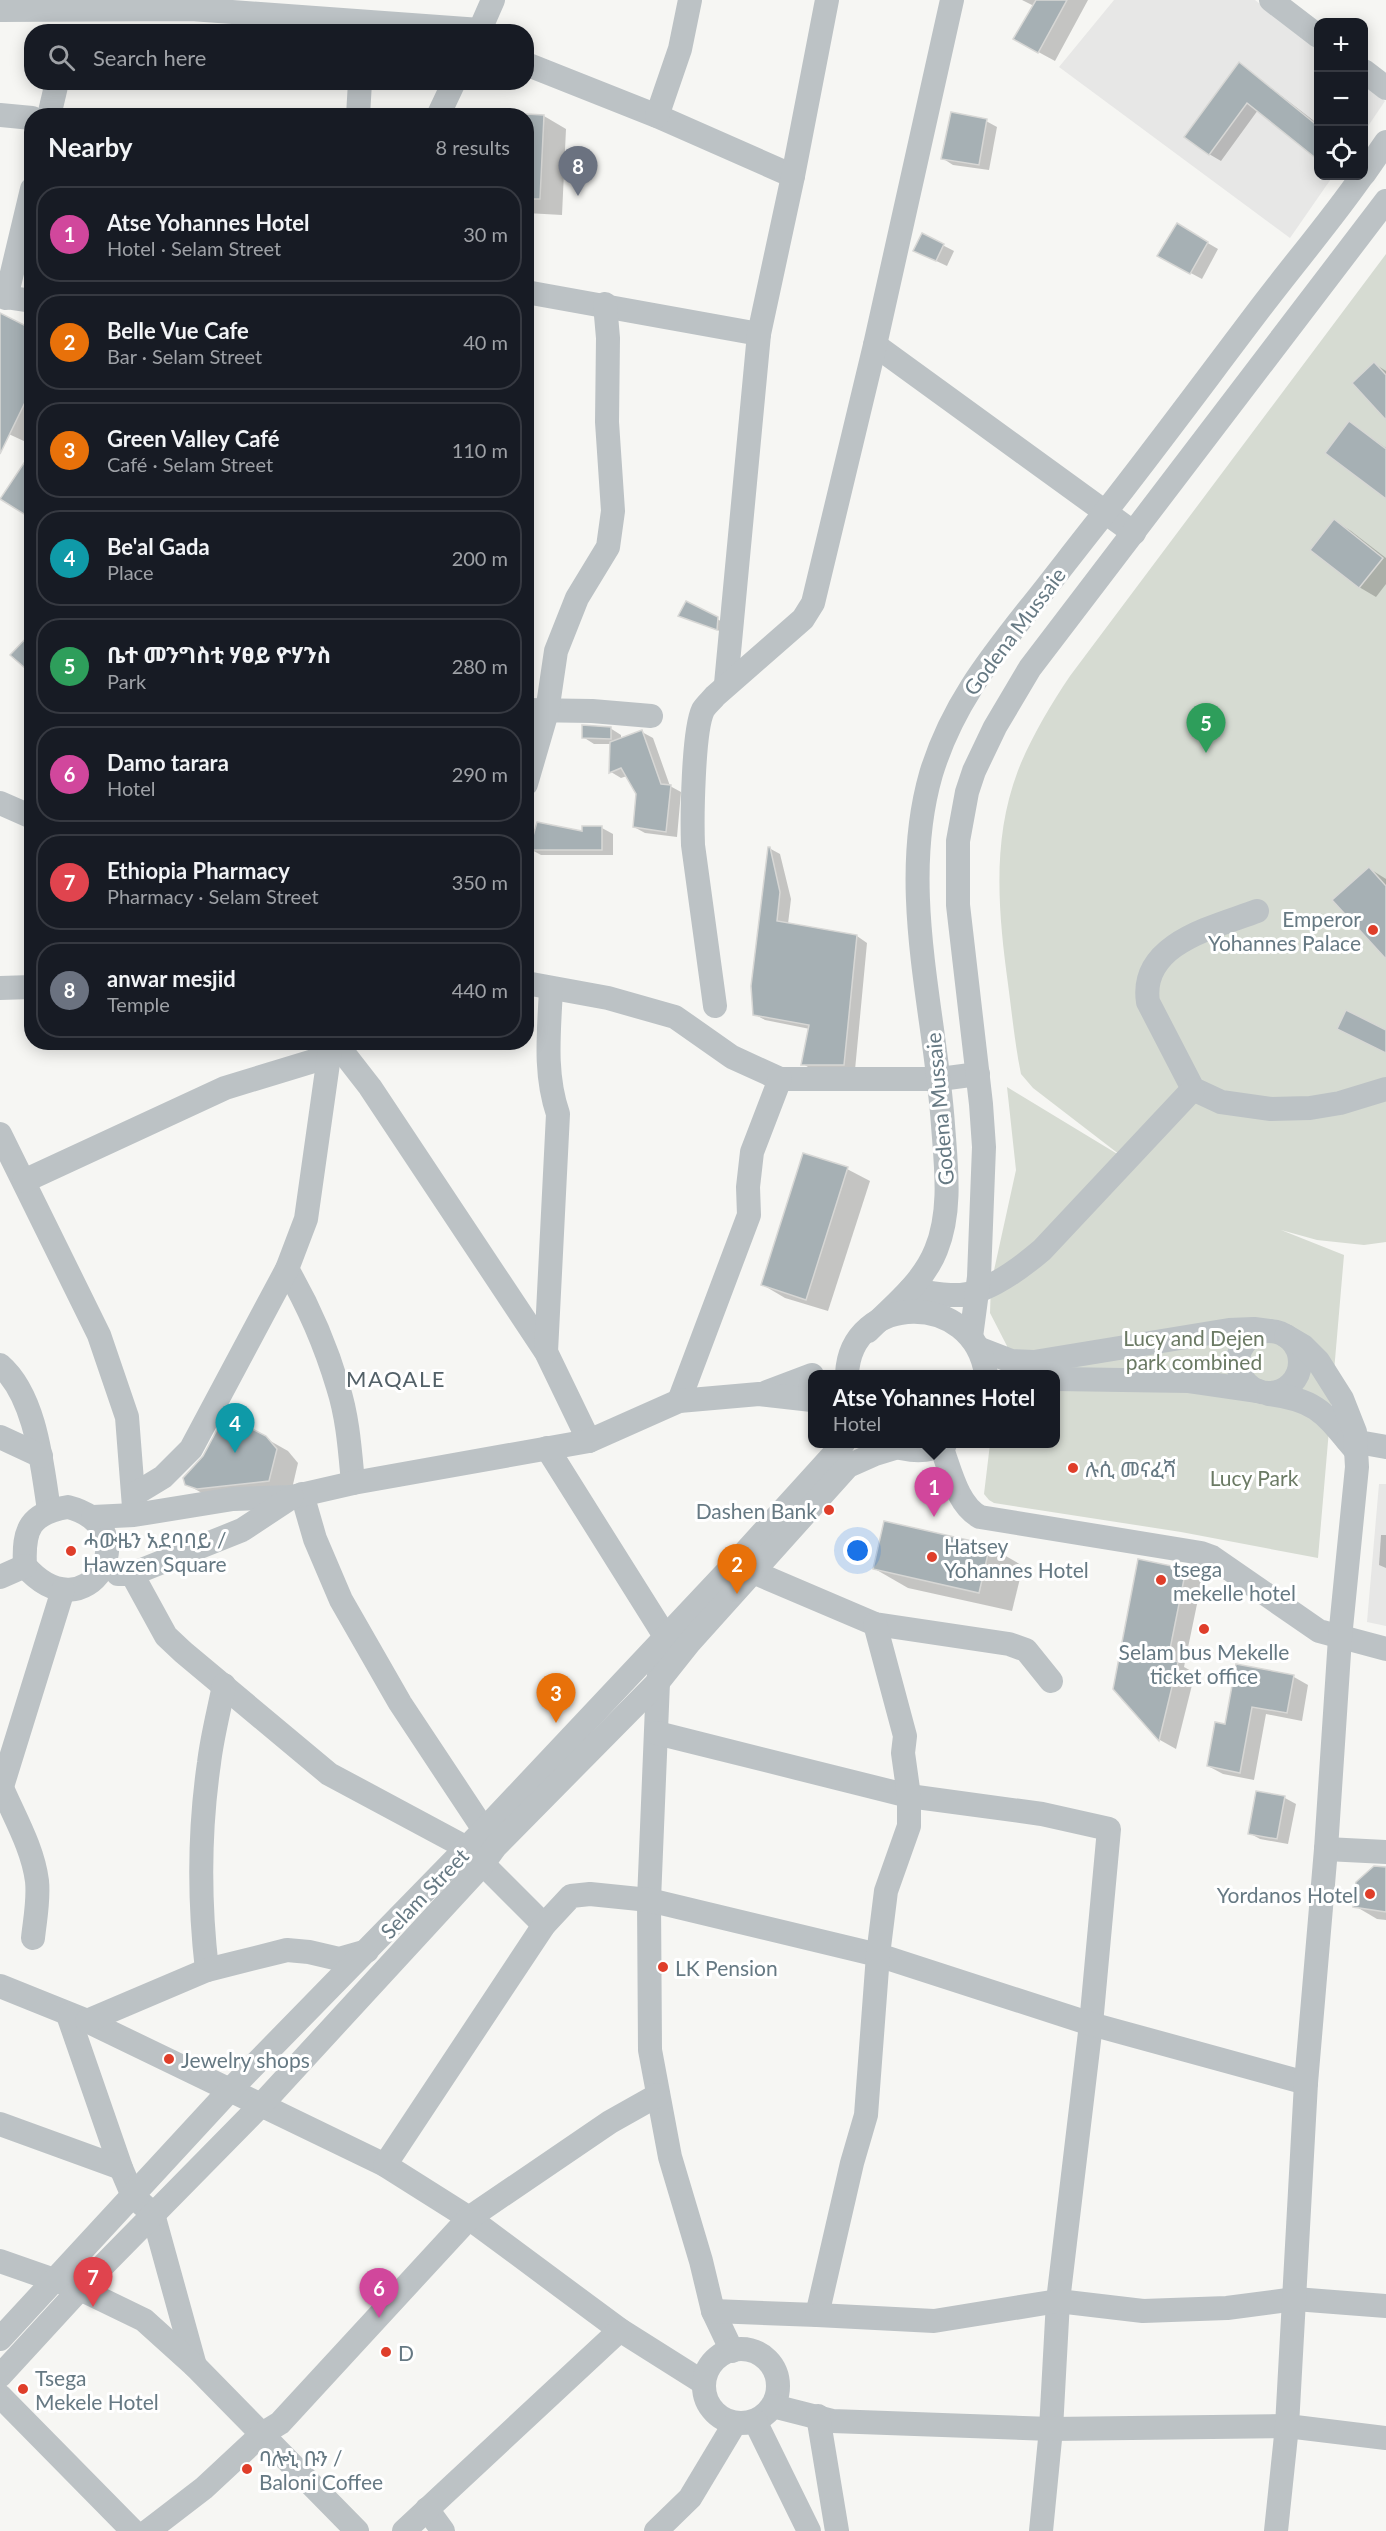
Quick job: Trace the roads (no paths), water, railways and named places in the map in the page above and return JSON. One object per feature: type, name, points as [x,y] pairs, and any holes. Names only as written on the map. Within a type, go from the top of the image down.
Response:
[{"type":"street","points":[[483,24],[494,0]]},
{"type":"street","points":[[657,116],[680,49],[690,0]]},
{"type":"street","points":[[726,684],[759,334],[827,0]]},
{"type":"street","points":[[716,1006],[693,845],[692,820],[697,729],[704,710],[726,684],[803,619],[813,603],[875,345],[952,0]]},
{"type":"street","points":[[1272,0],[1314,33]]},
{"type":"street","points":[[0,10],[75,14],[191,9],[345,24]]},
{"type":"street","points":[[534,67],[657,116],[793,176]]},
{"type":"street","points":[[1365,72],[1386,88]]},
{"type":"street","points":[[51,108],[55,90]]},
{"type":"street","points":[[358,108],[360,90]]},
{"type":"street","points":[[442,108],[450,90]]},
{"type":"street","points":[[0,115],[24,117]]},
{"type":"street","name":"Godena Mussaie","points":[[1368,168],[1386,142]]},
{"type":"street","name":"Godena Mussaie","points":[[863,1336],[910,1290],[926,1270],[935,1253],[947,1211],[940,1079],[919,920],[917,888],[921,829],[932,773],[953,718],[980,672],[1359,180]]},
{"type":"street","points":[[1348,196],[1382,214]]},
{"type":"street","name":"Godena Mussaie","points":[[975,1343],[984,1170],[983,1122],[956,884],[958,840],[967,792],[995,728],[1030,668],[1382,214]]},
{"type":"street","points":[[24,219],[3,297],[24,300]]},
{"type":"street","points":[[534,293],[605,304],[759,334]]},
{"type":"street","points":[[534,731],[537,711],[556,651],[577,598],[608,547],[613,511],[607,422],[608,338],[605,304]]},
{"type":"street","points":[[875,345],[1134,533]]},
{"type":"street","points":[[537,711],[592,711],[651,716]]},
{"type":"street","points":[[0,803],[24,814]]},
{"type":"street","points":[[1257,911],[1184,940],[1165,954],[1150,971],[1146,992],[1148,1002],[1193,1089],[1221,1102],[1271,1109],[1340,1103],[1386,1089]]},
{"type":"street","points":[[534,985],[608,998],[675,1017],[732,1057],[780,1079],[940,1079],[978,1074]]},
{"type":"street","points":[[0,988],[24,987]]},
{"type":"street","points":[[546,1352],[558,1114],[550,1093],[548,1056],[551,989]]},
{"type":"street","points":[[24,1181],[225,1088],[324,1050]]},
{"type":"street","points":[[134,1504],[191,1449],[286,1269],[306,1219],[332,1050]]},
{"type":"street","points":[[335,1050],[370,1087],[546,1352],[589,1441]]},
{"type":"street","points":[[679,1401],[749,1215],[748,1187],[752,1152],[780,1079]]},
{"type":"street","points":[[910,1290],[949,1295],[968,1294],[1017,1271],[1042,1250],[1193,1089]]},
{"type":"street","points":[[0,1134],[99,1335],[127,1417],[134,1504]]},
{"type":"street","points":[[286,1269],[302,1295],[338,1388],[348,1432],[353,1483]]},
{"type":"street","points":[[819,1370],[892,1315],[921,1311],[949,1318],[975,1343],[1011,1360],[1034,1362],[1229,1330],[1254,1329],[1277,1333],[1303,1346],[1328,1375],[1350,1416],[1354,1445],[1326,1849],[1306,2083],[1287,2426],[1269,2528]]},
{"type":"street","points":[[1277,1333],[1294,1344],[1300,1354],[1299,1371],[1290,1385],[1280,1392],[1263,1392],[1248,1385],[1241,1376],[1238,1365],[1239,1354],[1252,1336],[1277,1333]]},
{"type":"street","points":[[848,1370],[851,1355],[863,1336]]},
{"type":"street","points":[[975,1343],[985,1370]]},
{"type":"street","points":[[0,1365],[17,1386],[25,1401],[41,1456],[49,1510]]},
{"type":"street","points":[[759,1394],[808,1377]]},
{"type":"street","points":[[1060,1379],[1189,1380],[1295,1397],[1307,1402],[1329,1418],[1354,1445],[1386,1447]]},
{"type":"street","points":[[93,1517],[134,1504],[297,1496],[353,1483],[589,1441],[679,1401],[759,1394],[808,1399]]},
{"type":"street","points":[[0,1437],[41,1456]]},
{"type":"street","points":[[546,1448],[665,1635],[658,1682],[649,1900],[650,2050],[670,2157],[701,2261],[713,2311],[732,2351]]},
{"type":"street","name":"Selam Street","points":[[0,2339],[230,2090],[368,1951],[658,1682],[745,1566],[839,1448]]},
{"type":"street","points":[[887,1448],[848,1466],[745,1566],[875,1624],[1009,1644],[1026,1650],[1051,1681]]},
{"type":"street","points":[[944,1448],[965,1504],[971,1512],[980,1517],[1201,1553],[1212,1557],[1319,1631],[1386,1648]]},
{"type":"street","points":[[99,1574],[132,1574],[242,1530],[297,1496]]},
{"type":"street","points":[[297,1496],[342,1600],[482,1847],[544,1925]]},
{"type":"street","points":[[68,1507],[82,1510],[93,1517],[102,1528],[108,1548],[99,1574],[88,1584],[77,1589],[63,1590],[48,1587],[25,1566],[24,1543],[28,1529],[37,1518],[49,1510],[68,1507]]},
{"type":"street","points":[[0,1577],[25,1566]]},
{"type":"street","name":"Selam Street","points":[[0,2376],[80,2289],[262,2104],[665,1635],[745,1566]]},
{"type":"street","points":[[132,1574],[166,1635],[329,1774],[482,1847]]},
{"type":"street","points":[[33,1938],[37,1908],[37,1881],[25,1840],[1,1791],[63,1590]]},
{"type":"street","points":[[817,2315],[866,2115],[878,1955],[886,1891],[909,1826],[909,1796],[903,1753],[905,1736],[875,1624]]},
{"type":"street","points":[[207,1971],[200,1899],[202,1835],[209,1763],[224,1685]]},
{"type":"street","points":[[657,1733],[909,1796],[1042,1814],[1109,1829],[1091,2024],[1058,2301],[1051,2429],[1041,2531]]},
{"type":"street","points":[[1326,1849],[1386,1852]]},
{"type":"street","points":[[385,2165],[544,1925],[572,1896],[590,1894],[649,1900],[878,1955],[1091,2024],[1306,2083]]},
{"type":"street","points":[[77,2018],[207,1971],[287,1950],[339,1959],[368,1951]]},
{"type":"street","points":[[0,1986],[77,2018],[262,2104],[385,2165],[469,2218],[620,2330],[704,2383]]},
{"type":"street","points":[[77,2018],[121,2168],[133,2196],[153,2214],[195,2366]]},
{"type":"street","points":[[148,2531],[204,2488],[262,2434],[280,2423],[469,2218],[610,2122],[658,2095]]},
{"type":"street","points":[[0,2124],[121,2168]]},
{"type":"street","points":[[0,2261],[80,2289],[144,2320],[195,2366],[357,2531]]},
{"type":"street","points":[[713,2311],[934,2321],[1058,2301],[1143,2311],[1227,2307],[1295,2299],[1386,2306]]},
{"type":"street","points":[[404,2531],[620,2330]]},
{"type":"street","points":[[656,2531],[690,2498],[754,2416],[778,2387],[774,2368],[760,2355],[751,2351],[732,2351],[722,2355],[713,2363],[704,2383],[706,2396],[712,2409],[722,2418],[754,2416],[818,2416],[832,2421],[1051,2429],[1287,2426],[1386,2438]]},
{"type":"street","points":[[0,2396],[133,2531]]},
{"type":"street","points":[[754,2416],[809,2531]]},
{"type":"street","points":[[818,2416],[837,2531]]},
{"type":"street","points":[[427,2510],[443,2531]]},
{"type":"place","name":"anwar mesjid","points":[[578,196]]},
{"type":"place","name":"ቤተ መንግስቲ ሃፀይ ዮሃንስ","points":[[1206,753]]},
{"type":"place","name":"Emperor Yohannes Palace","points":[[1373,930]]},
{"type":"place","name":"Be'al Gada","points":[[235,1453]]},
{"type":"place","name":"ሉሲ መናፈሻ","points":[[1073,1468]]},
{"type":"place","name":"Dashen Bank","points":[[829,1510]]},
{"type":"place","name":"Atse Yohannes Hotel","points":[[934,1517]]},
{"type":"place","name":"ሓውዜን አደባባይ / Hawzen Square","points":[[71,1551]]},
{"type":"place","name":"Hatsey Yohannes Hotel","points":[[932,1557]]},
{"type":"place","name":"tsega mekelle hotel","points":[[1161,1580]]},
{"type":"place","name":"Belle Vue Cafe","points":[[737,1594]]},
{"type":"place","name":"Selam bus Mekelle ticket office","points":[[1204,1629]]},
{"type":"place","name":"Green Valley Café","points":[[556,1723]]},
{"type":"place","name":"Yordanos Hotel","points":[[1370,1894]]},
{"type":"place","name":"LK Pension","points":[[663,1967]]},
{"type":"place","name":"Jewelry shops","points":[[169,2059]]},
{"type":"place","name":"Ethiopia Pharmacy","points":[[93,2307]]},
{"type":"place","name":"Damo tarara","points":[[379,2318]]},
{"type":"place","name":"D","points":[[386,2352]]},
{"type":"place","name":"Tsega Mekele Hotel","points":[[23,2389]]},
{"type":"place","name":"ባሎኒ ቡን / Baloni Coffee","points":[[247,2469]]},
{"type":"district","name":"MAQALE","points":[[396,1378]]},
{"type":"park label","name":"Lucy and Dejen park combined","points":[[1194,1349]]},
{"type":"park label","name":"Lucy Park","points":[[1254,1477]]}]
